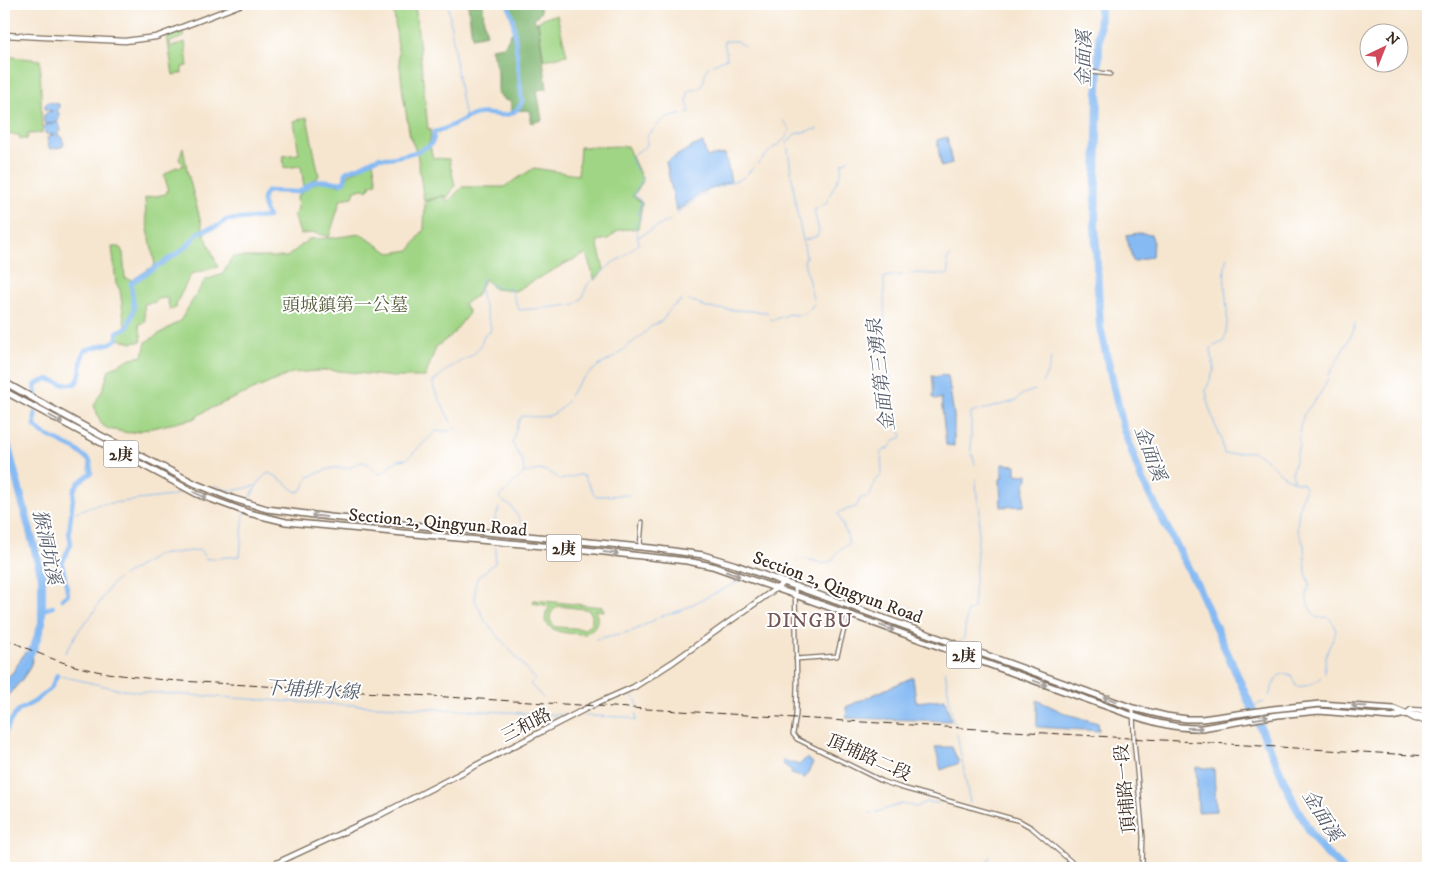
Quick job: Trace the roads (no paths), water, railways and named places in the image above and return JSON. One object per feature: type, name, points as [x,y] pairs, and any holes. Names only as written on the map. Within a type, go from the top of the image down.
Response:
[{"type":"main road","points":[[4,34],[125,41],[144,39],[156,37],[242,4]]},
{"type":"main road","name":"Section 2, Qingyun Road","points":[[6,384],[189,480],[252,505],[284,512],[703,555],[795,585],[1133,708],[1166,716],[1202,720],[1320,704],[1394,709],[1406,714]]},
{"type":"main road","name":"Section 2, Qingyun Road","points":[[4,391],[193,492],[231,508],[286,522],[687,561],[712,566],[1133,716],[1162,724],[1190,729],[1278,715],[1319,711],[1391,717],[1406,714]]},
{"type":"main road","points":[[586,552],[587,542]]},
{"type":"main road","name":"三和路","points":[[266,868],[355,828],[591,706],[634,687],[673,662],[785,582]]},
{"type":"main road","points":[[1406,714],[1411,710],[1428,712]]},
{"type":"main road","name":"2庚","points":[[1406,714],[1428,718]]},
{"type":"street","points":[[1090,72],[1110,74]]},
{"type":"street","points":[[639,547],[642,522]]},
{"type":"street","name":"頂埔路二段","points":[[795,585],[796,715],[793,734],[797,739],[899,788],[1020,821],[1032,828],[1074,864],[1080,867],[1097,868]]},
{"type":"street","points":[[796,659],[837,656],[848,613]]},
{"type":"street","name":"頂埔路一段","points":[[1133,708],[1143,837],[1142,868]]},
{"type":"water","points":[[48,102],[59,104],[57,111],[59,119],[57,122],[61,131],[57,134],[62,138],[64,144],[62,147],[52,149],[49,148],[47,138],[55,134],[48,135],[45,133],[44,127],[56,123],[45,124],[44,122],[44,115],[53,111],[45,109],[45,105]]},
{"type":"water","points":[[947,137],[952,164],[941,167],[937,140]]},
{"type":"water","points":[[703,143],[707,157],[725,154],[731,181],[704,191],[676,210],[666,162],[693,146]]},
{"type":"water","points":[[1151,234],[1153,240],[1152,256],[1133,262],[1126,235]]},
{"type":"water","points":[[940,375],[948,376],[954,415],[954,446],[946,445],[941,398],[936,400],[933,398],[932,376],[938,377]]},
{"type":"water","points":[[1002,464],[1016,465],[1016,474],[1028,474],[1028,479],[1025,483],[1024,506],[1001,507],[1000,479],[1002,478]]},
{"type":"water","points":[[25,652],[33,657],[29,669],[4,700],[4,680],[13,672]]},
{"type":"water","points":[[913,677],[916,702],[945,699],[951,721],[847,718],[846,707]]},
{"type":"water","points":[[1037,700],[1067,714],[1098,723],[1099,731],[1037,727]]},
{"type":"water","points":[[935,747],[952,747],[959,763],[941,770]]},
{"type":"water","points":[[806,758],[813,763],[805,778],[791,774],[792,771],[783,764],[783,760],[799,765]]},
{"type":"water","points":[[1196,767],[1214,769],[1216,811],[1198,812]]},
{"type":"waterway","points":[[448,4],[465,118]]},
{"type":"waterway","points":[[36,396],[36,384],[48,379],[63,384],[75,384],[78,380],[85,350],[111,343],[117,339],[117,332],[128,327],[134,308],[131,283],[178,253],[199,232],[218,226],[226,220],[268,217],[263,200],[268,191],[299,192],[311,183],[319,180],[342,183],[345,180],[346,172],[380,157],[390,158],[421,150],[431,144],[434,132],[471,116],[481,113],[508,115],[515,111],[522,102],[513,19],[508,4]]},
{"type":"waterway","name":"金面溪","points":[[1100,4],[1095,225],[1100,327],[1123,427],[1142,480],[1197,585],[1294,803],[1322,849],[1342,868]]},
{"type":"waterway","points":[[713,64],[727,58],[724,41],[736,41],[744,46]]},
{"type":"waterway","points":[[637,171],[631,160],[632,156],[647,145],[647,136],[664,119],[690,112],[687,102],[688,91],[701,87],[709,66]]},
{"type":"waterway","points":[[676,214],[710,190],[743,178],[772,149],[785,139],[789,128],[783,121]]},
{"type":"waterway","points":[[803,240],[787,143],[795,134],[817,129]]},
{"type":"waterway","points":[[813,299],[804,261],[806,256],[803,241],[817,236],[819,231],[814,210],[827,203],[842,169],[842,163],[849,159]]},
{"type":"waterway","points":[[451,422],[434,389],[433,382],[451,367],[476,352],[484,336],[490,332],[491,327],[481,296],[480,280],[483,278],[495,286],[510,288],[519,310],[575,304],[583,297],[587,285],[639,243],[635,225],[641,218],[638,215],[641,201],[634,195],[638,184],[643,179],[639,174]]},
{"type":"waterway","points":[[638,237],[670,220]]},
{"type":"waterway","name":"金面第三湧泉","points":[[795,562],[805,559],[824,564],[833,560],[839,550],[849,544],[838,514],[841,511],[856,507],[861,498],[870,496],[875,481],[882,475],[881,452],[890,447],[895,440],[902,437],[895,417],[894,394],[887,365],[884,277],[918,273],[947,275],[949,273],[947,261],[950,256]]},
{"type":"waterway","points":[[1227,257],[1225,267],[1226,331],[1223,342],[1211,349],[1214,370],[1206,390],[1208,404],[1221,437],[1224,454],[1242,452],[1258,454],[1293,481]]},
{"type":"waterway","points":[[569,396],[579,382],[653,325],[662,321],[671,308],[682,300]]},
{"type":"waterway","points":[[689,301],[696,302],[706,308],[768,313]]},
{"type":"waterway","points":[[770,319],[773,320],[789,314],[799,315],[807,312],[814,304]]},
{"type":"waterway","points":[[1329,375],[1353,332],[1355,323]]},
{"type":"waterway","points":[[1042,383],[1049,369],[1051,358]]},
{"type":"waterway","points":[[1325,673],[1326,655],[1336,628],[1328,617],[1318,618],[1309,607],[1307,594],[1310,584],[1306,572],[1304,545],[1297,529],[1299,508],[1305,487],[1302,483],[1294,482],[1292,472],[1304,414],[1320,394],[1328,379]]},
{"type":"waterway","points":[[975,464],[971,451],[971,413],[1015,401],[1023,394],[1035,390]]},
{"type":"waterway","points":[[502,501],[499,497],[524,473],[523,462],[512,443],[520,419],[522,416],[542,417],[553,414],[567,401]]},
{"type":"waterway","points":[[35,413],[35,426],[42,433],[75,449],[90,461],[91,473],[79,482],[74,490],[69,532],[71,544],[62,563],[68,594],[62,599]]},
{"type":"waterway","points":[[248,501],[260,480],[268,473],[276,476],[297,492],[302,490],[308,477],[332,468],[349,468],[361,462],[367,463],[380,474],[387,470],[391,464],[407,459],[436,431],[452,431]]},
{"type":"waterway","name":"猴洞坑溪","points":[[4,432],[42,577],[42,623],[34,647],[25,661]]},
{"type":"waterway","points":[[525,473],[544,470],[560,480],[579,475],[584,476],[595,496],[629,495]]},
{"type":"waterway","points":[[961,641],[964,638],[967,611],[973,609],[980,509],[977,498],[976,478]]},
{"type":"waterway","points":[[215,485],[225,490],[237,490],[255,486]]},
{"type":"waterway","points":[[76,512],[95,505],[172,496],[183,491]]},
{"type":"waterway","points":[[502,501],[511,506],[528,532]]},
{"type":"waterway","points":[[495,529],[495,519],[499,508]]},
{"type":"waterway","points":[[123,576],[158,555],[200,550],[206,559],[240,556],[244,512]]},
{"type":"waterway","points":[[496,547],[495,563],[478,577],[475,584],[475,600],[485,621],[535,679],[530,684],[543,698]]},
{"type":"waterway","points":[[65,653],[111,585],[118,579]]},
{"type":"waterway","name":"金面第三湧泉","points":[[659,617],[679,611],[742,580]]},
{"type":"waterway","points":[[43,610],[53,607]]},
{"type":"waterway","name":"金面第三湧泉","points":[[596,639],[633,631],[656,619]]},
{"type":"waterway","points":[[945,670],[952,717],[955,725]]},
{"type":"waterway","points":[[1269,696],[1274,683],[1282,674],[1291,675],[1296,686],[1310,684],[1321,677]]},
{"type":"waterway","name":"下埔排水線","points":[[57,675],[117,689],[140,692],[313,703],[567,715]]},
{"type":"waterway","points":[[4,735],[11,720],[19,710],[34,702],[51,688],[57,675]]},
{"type":"waterway","name":"下埔排水線","points":[[629,693],[637,701],[637,708]]},
{"type":"waterway","points":[[1250,707],[1264,702]]},
{"type":"waterway","name":"下埔排水線","points":[[585,716],[627,717],[636,721],[636,714]]},
{"type":"waterway","name":"下埔排水線","points":[[554,716],[557,720]]},
{"type":"waterway","points":[[957,734],[969,804]]},
{"type":"waterway","points":[[870,813],[902,804],[916,807],[926,802],[939,803]]},
{"type":"waterway","points":[[982,868],[990,857]]},
{"type":"railway","points":[[4,638],[45,656],[76,666],[97,671],[164,680],[1428,756]]},
{"type":"district","name":"DINGBU","points":[[810,620]]},
{"type":"park label","name":"頭城鎮第一公墓","points":[[345,305]]}]
